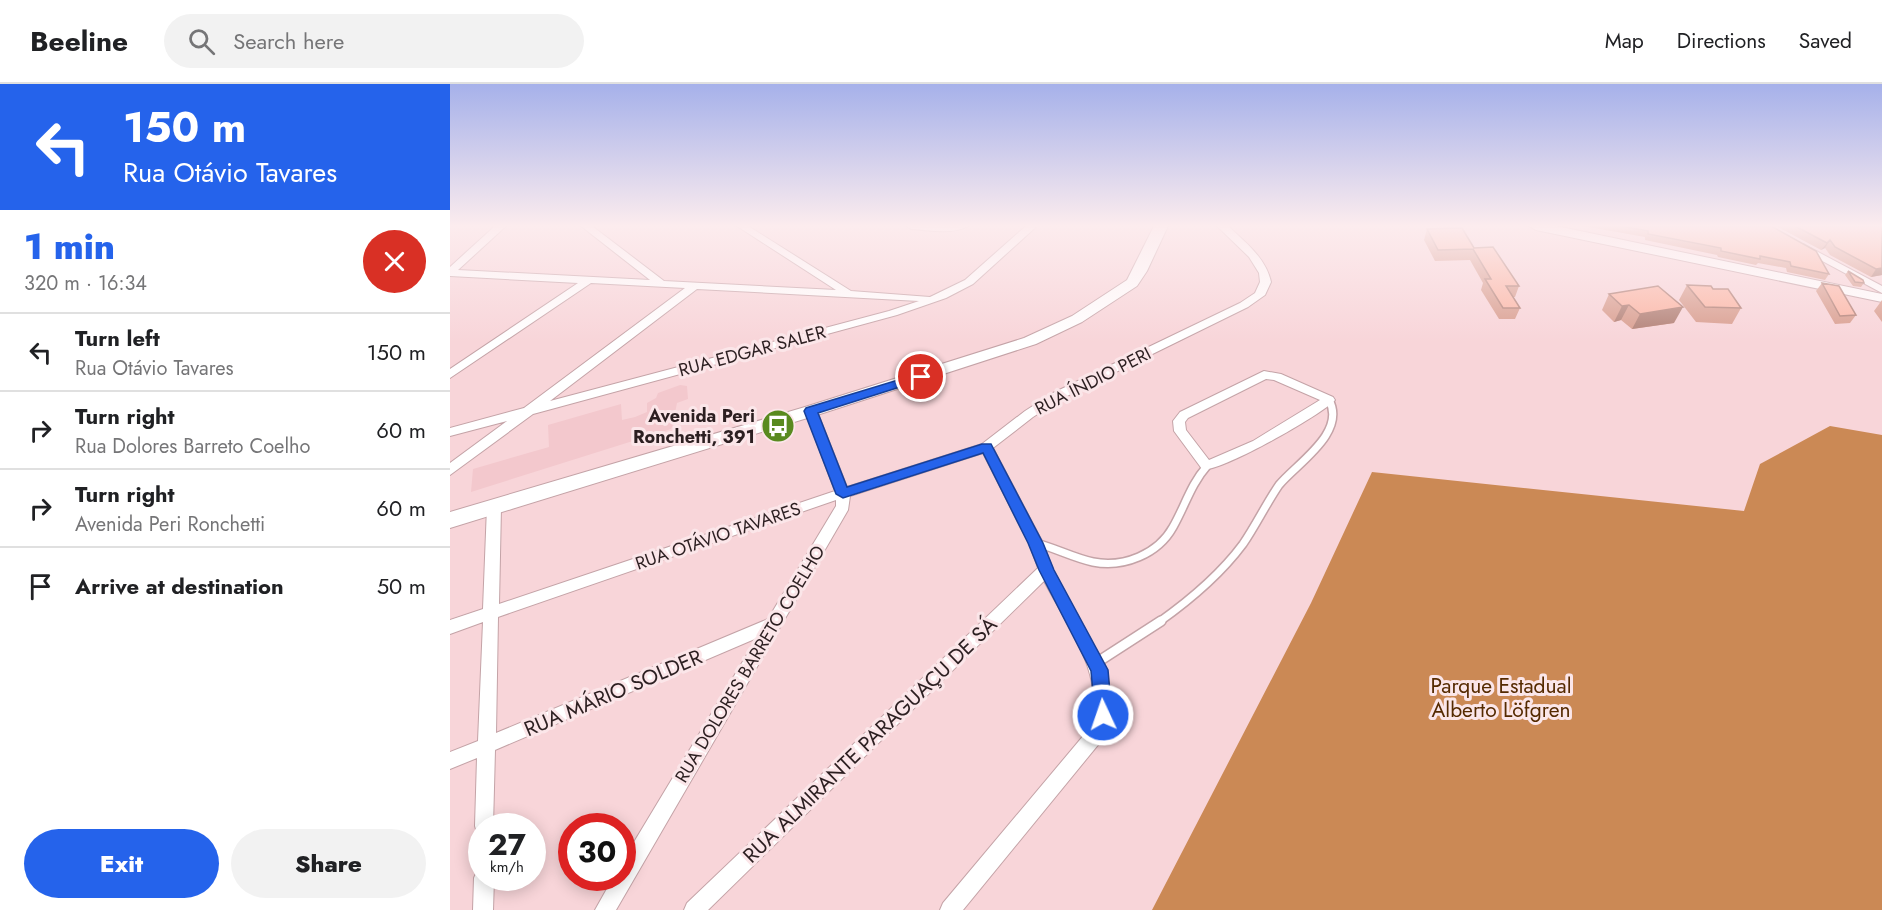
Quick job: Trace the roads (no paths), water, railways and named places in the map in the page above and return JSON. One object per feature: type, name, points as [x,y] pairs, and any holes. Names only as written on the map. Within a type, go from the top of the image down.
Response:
[{"type":"main road","points":[[450,520],[811,411],[1030,341],[1077,319],[1132,283],[1143,265]]},
{"type":"main road","points":[[1731,265],[1882,298]]},
{"type":"street","points":[[635,265],[660,284]]},
{"type":"street","points":[[802,265],[850,295]]},
{"type":"street","name":"RUA EDGAR SALER","points":[[450,432],[893,313],[958,289],[989,265]]},
{"type":"street","name":"RUA ÍNDIO PERI","points":[[987,447],[1029,414],[1058,396],[1257,297],[1265,284],[1260,265]]},
{"type":"street","points":[[1835,265],[1882,290]]},
{"type":"street","points":[[450,272],[934,298]]},
{"type":"street","points":[[450,374],[589,280]]},
{"type":"street","points":[[450,470],[694,286]]},
{"type":"street","points":[[1264,375],[1277,376],[1329,400],[1257,444],[1207,466],[1180,431],[1178,424],[1184,416],[1264,375]]},
{"type":"street","points":[[811,411],[843,494]]},
{"type":"street","points":[[950,910],[1096,734],[1103,715],[1100,670],[1046,570],[1036,543],[987,447]]},
{"type":"street","name":"RUA OTÁVIO TAVARES","points":[[450,627],[987,447]]},
{"type":"street","name":"RUA DOLORES BARRETO COELHO","points":[[604,910],[837,517],[844,500],[843,494]]},
{"type":"street","points":[[484,813],[494,507]]},
{"type":"street","name":"RUA ALMIRANTE PARAGUAÇU DE SÁ","points":[[694,910],[1046,570]]},
{"type":"street","name":"RUA MÁRIO SOLDER","points":[[450,761],[485,748],[775,622]]},
{"type":"street","points":[[483,910],[484,891]]},
{"type":"lane","points":[[1096,663],[1131,642],[1185,602],[1219,572],[1258,522],[1286,477],[1317,450],[1325,439],[1333,410],[1329,400]]},
{"type":"lane","points":[[1036,543],[1098,562],[1118,562],[1146,555],[1169,536],[1195,478],[1207,466]]},
{"type":"place","name":"Avenida Peri Ronchetti, 391","points":[[778,426]]},
{"type":"park label","name":"Parque Estadual Alberto Löfgren","points":[[1501,698]]}]
